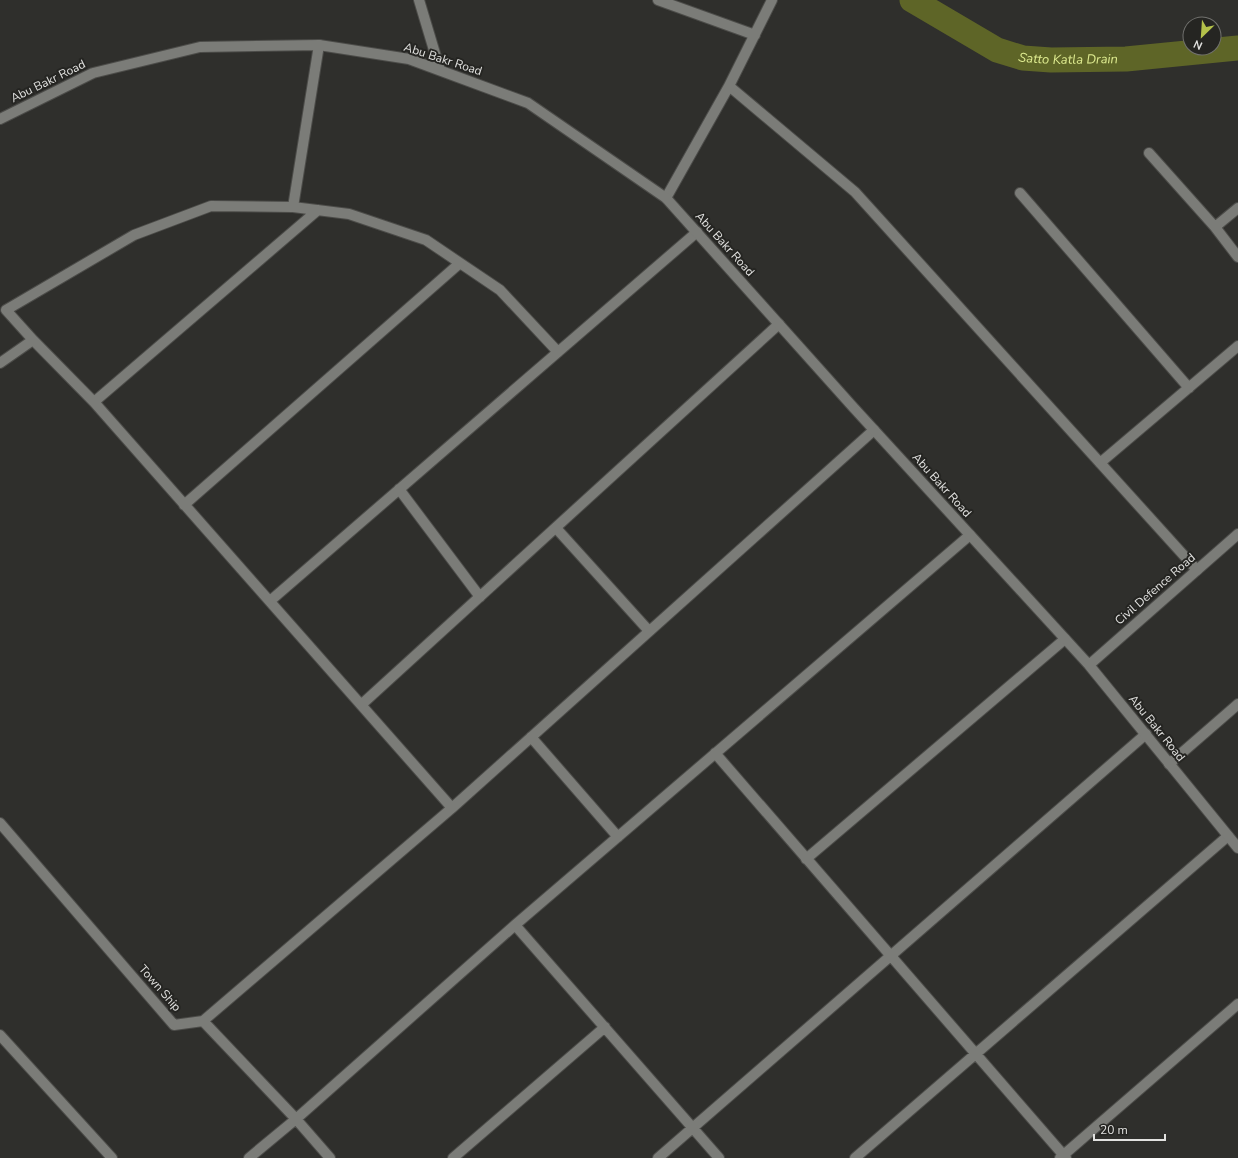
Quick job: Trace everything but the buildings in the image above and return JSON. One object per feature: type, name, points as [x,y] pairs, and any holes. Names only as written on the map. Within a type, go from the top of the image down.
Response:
[{"type":"street","points":[[419,0],[440,70]]},
{"type":"street","points":[[658,0],[755,35]]},
{"type":"street","points":[[666,198],[729,86],[772,0]]},
{"type":"street","points":[[294,207],[318,45]]},
{"type":"street","name":"Abu Bakr Road","points":[[0,119],[93,72],[200,47],[318,45],[409,59],[528,103],[666,198],[874,430],[1089,665],[1238,848]]},
{"type":"street","points":[[729,86],[855,192],[1197,570]]},
{"type":"street","points":[[1149,153],[1215,227],[1238,257]]},
{"type":"street","points":[[1020,192],[1189,388]]},
{"type":"street","points":[[452,808],[94,402],[33,340],[6,310],[134,235],[211,206],[294,207],[349,214],[426,240],[500,290],[558,352]]},
{"type":"street","points":[[1215,227],[1238,208]]},
{"type":"street","points":[[94,402],[318,210]]},
{"type":"street","points":[[270,602],[697,232]]},
{"type":"street","points":[[184,505],[460,263]]},
{"type":"street","points":[[361,705],[779,324]]},
{"type":"street","points":[[0,363],[33,340]]},
{"type":"street","points":[[1100,463],[1238,346]]},
{"type":"street","points":[[330,1158],[296,1119],[203,1021],[452,808],[874,430]]},
{"type":"street","points":[[399,489],[480,597]]},
{"type":"street","points":[[556,528],[649,631]]},
{"type":"street","points":[[249,1158],[296,1119],[515,925],[970,534]]},
{"type":"street","name":"Civil Defence Road","points":[[1089,665],[1238,534]]},
{"type":"street","points":[[806,859],[1065,639]]},
{"type":"street","points":[[1169,764],[1238,704]]},
{"type":"street","points":[[658,1158],[1146,734]]},
{"type":"street","points":[[531,737],[618,837]]},
{"type":"street","points":[[715,754],[976,1054],[1063,1157],[1238,1004]]},
{"type":"street","name":"Town Ship","points":[[0,823],[4,836],[174,1025],[203,1021]]},
{"type":"street","points":[[855,1158],[1228,836]]},
{"type":"street","points":[[515,925],[719,1158]]},
{"type":"street","points":[[453,1158],[605,1027]]},
{"type":"street","points":[[0,1034],[112,1158]]},
{"type":"waterway","name":"Satto Katla Drain","points":[[912,0],[997,50],[1023,58],[1051,60],[1126,59],[1238,48]]}]
